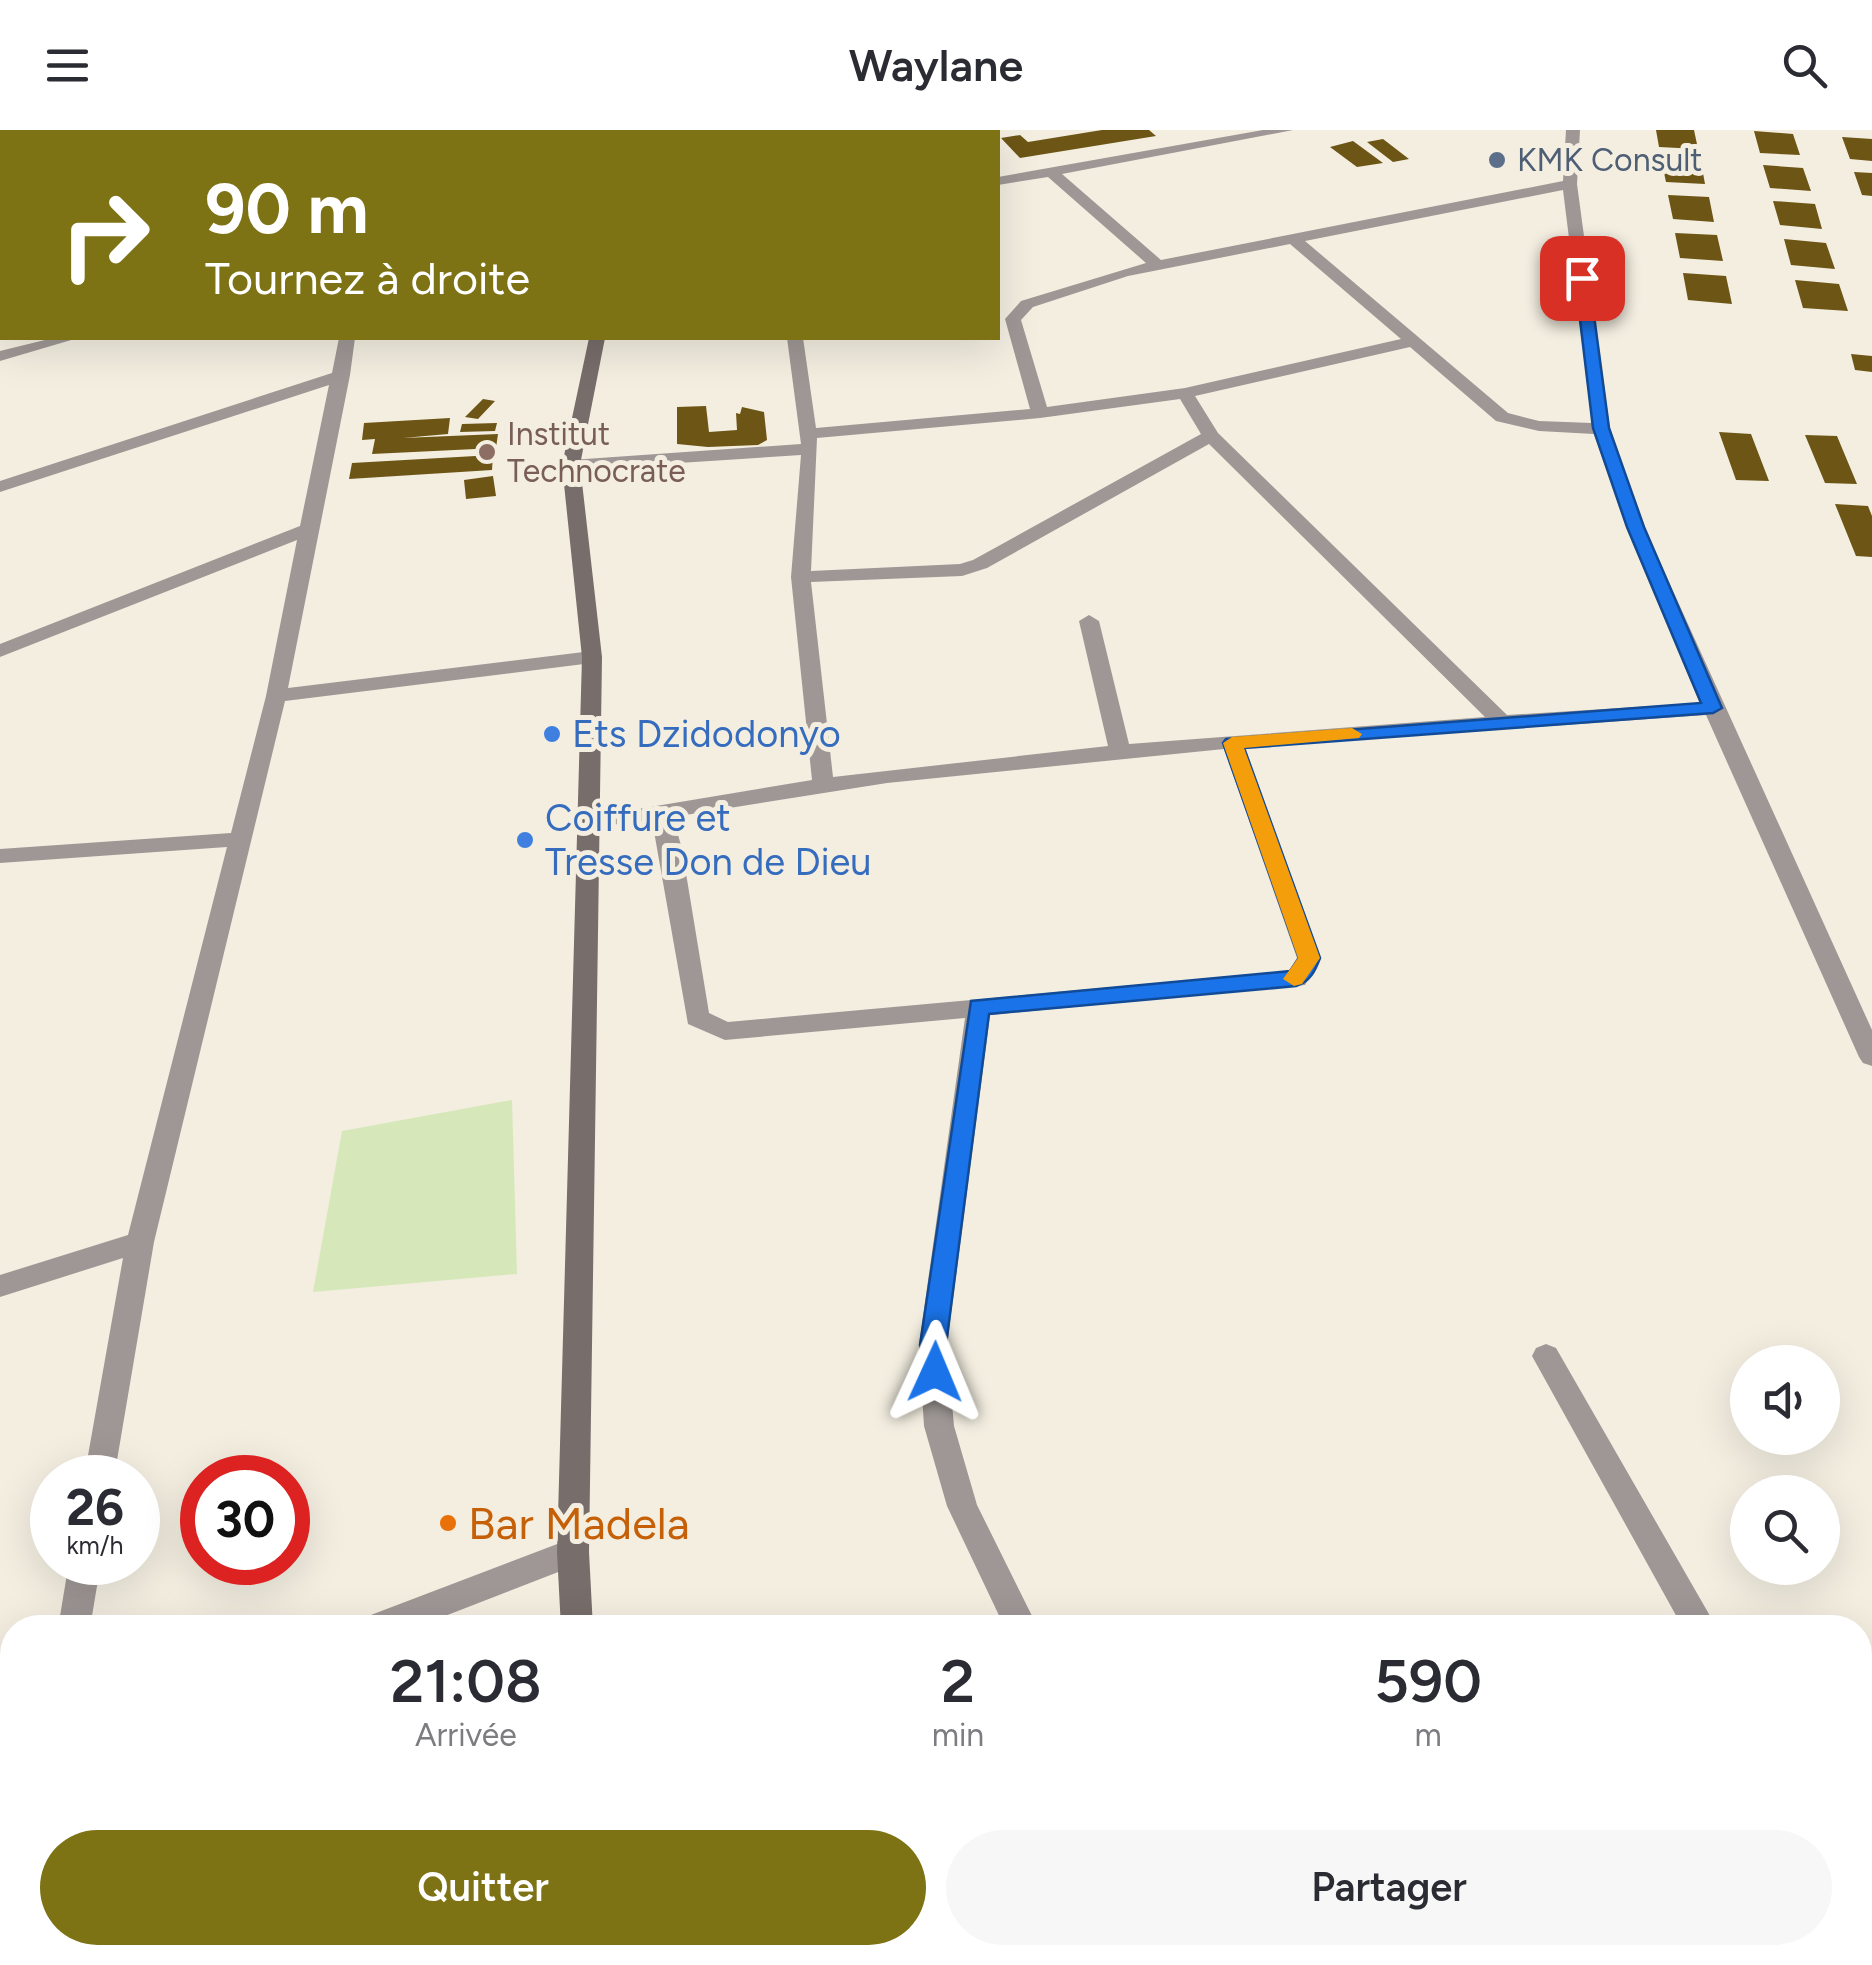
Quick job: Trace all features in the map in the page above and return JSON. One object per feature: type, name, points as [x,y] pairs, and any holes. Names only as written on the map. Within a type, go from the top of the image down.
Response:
[{"type":"street","points":[[1000,181],[1286,130]]},
{"type":"street","points":[[1573,130],[1570,184],[1601,428],[1635,527],[1872,1057]]},
{"type":"street","points":[[1051,172],[1158,265]]},
{"type":"street","points":[[1040,412],[1016,340],[1016,311],[1082,284],[1158,265],[1570,184]]},
{"type":"street","points":[[1295,240],[1502,417],[1538,426],[1601,428]]},
{"type":"street","points":[[0,356],[62,340]]},
{"type":"street","points":[[104,1455],[140,1242],[276,696],[348,340]]},
{"type":"street","points":[[575,1615],[573,1552],[592,657],[571,465],[597,340]]},
{"type":"street","points":[[795,340],[809,442],[801,577],[823,782]]},
{"type":"street","points":[[571,465],[809,442],[1186,393],[1410,342]]},
{"type":"street","points":[[0,487],[342,374]]},
{"type":"street","points":[[1186,393],[1212,436],[1502,722]]},
{"type":"street","points":[[801,577],[971,568],[1212,436]]},
{"type":"street","points":[[0,651],[312,528]]},
{"type":"street","points":[[1090,622],[1120,752]]},
{"type":"street","points":[[276,696],[592,657]]},
{"type":"street","points":[[586,821],[823,782],[1120,752],[1713,708]]},
{"type":"street","points":[[660,811],[670,849],[697,1018],[726,1031],[1296,978],[1310,958],[1232,743]]},
{"type":"street","points":[[0,856],[242,839]]},
{"type":"street","points":[[979,1007],[933,1345],[939,1426],[962,1506],[1016,1615]]},
{"type":"street","points":[[0,1286],[140,1242]]},
{"type":"street","points":[[1546,1356],[1694,1615]]},
{"type":"street","points":[[408,1615],[573,1552]]},
{"type":"street","points":[[76,1615],[81,1585]]},
{"type":"green space","points":[[512,1100],[517,1274],[313,1292],[342,1131]]},
{"type":"building","points":[[1102,130],[1149,130],[1156,136],[1020,158],[1001,138],[1020,135],[1028,142]]},
{"type":"building","points":[[1656,130],[1694,130],[1698,149],[1659,147]]},
{"type":"building","points":[[1754,131],[1793,134],[1800,155],[1760,153]]},
{"type":"building","points":[[1842,137],[1872,139],[1872,161],[1850,159]]},
{"type":"building","points":[[1383,139],[1409,159],[1393,162],[1367,142]]},
{"type":"building","points":[[1353,141],[1383,163],[1357,167],[1330,147]]},
{"type":"building","points":[[1661,159],[1701,162],[1705,184],[1666,182]]},
{"type":"building","points":[[1763,165],[1803,168],[1811,191],[1770,188]]},
{"type":"building","points":[[1854,172],[1872,173],[1872,196],[1862,195]]},
{"type":"building","points":[[1668,195],[1709,197],[1714,222],[1673,219]]},
{"type":"building","points":[[1773,201],[1815,204],[1822,229],[1780,225]]},
{"type":"building","points":[[1675,233],[1717,235],[1723,261],[1680,258]]},
{"type":"building","points":[[1784,239],[1826,243],[1835,269],[1791,265]]},
{"type":"building","points":[[1683,273],[1726,276],[1732,304],[1688,300]]},
{"type":"building","points":[[1795,280],[1839,284],[1848,311],[1803,308]]},
{"type":"building","points":[[1851,354],[1872,356],[1872,372],[1855,370]]},
{"type":"building","points":[[483,399],[495,401],[478,419],[465,417]]},
{"type":"building","points":[[706,406],[709,432],[737,430],[736,413],[740,414],[742,407],[764,412],[767,440],[758,445],[677,444],[677,407]]},
{"type":"building","points":[[450,418],[448,434],[403,438],[498,434],[496,448],[372,454],[375,439],[362,440],[364,423]]},
{"type":"building","points":[[497,423],[495,431],[460,432],[462,424]]},
{"type":"building","points":[[1719,432],[1751,434],[1769,481],[1736,480]]},
{"type":"building","points":[[1805,435],[1837,436],[1857,484],[1825,483]]},
{"type":"building","points":[[493,455],[492,470],[349,479],[352,463]]},
{"type":"building","points":[[493,476],[496,496],[466,499],[464,480]]},
{"type":"building","points":[[1835,504],[1868,506],[1872,516],[1872,557],[1856,556]]},
{"type":"slow traffic","points":[[1294,979],[1310,958],[1232,743],[1352,734]]},
{"type":"place","name":"KMK Consult","points":[[1497,160]]},
{"type":"place","name":"Institut Technocrate","points":[[487,452]]},
{"type":"place","name":"Ets Dzidodonyo","points":[[552,734]]},
{"type":"place","name":"Coiffure et Tresse Don de Dieu","points":[[525,840]]},
{"type":"place","name":"Bar Madela","points":[[448,1523]]},
{"type":"route","points":[[935,1372],[933,1345],[979,1007],[1296,978],[1305,969],[1310,958],[1232,743],[1713,708],[1635,527],[1601,428],[1582,278]]}]
